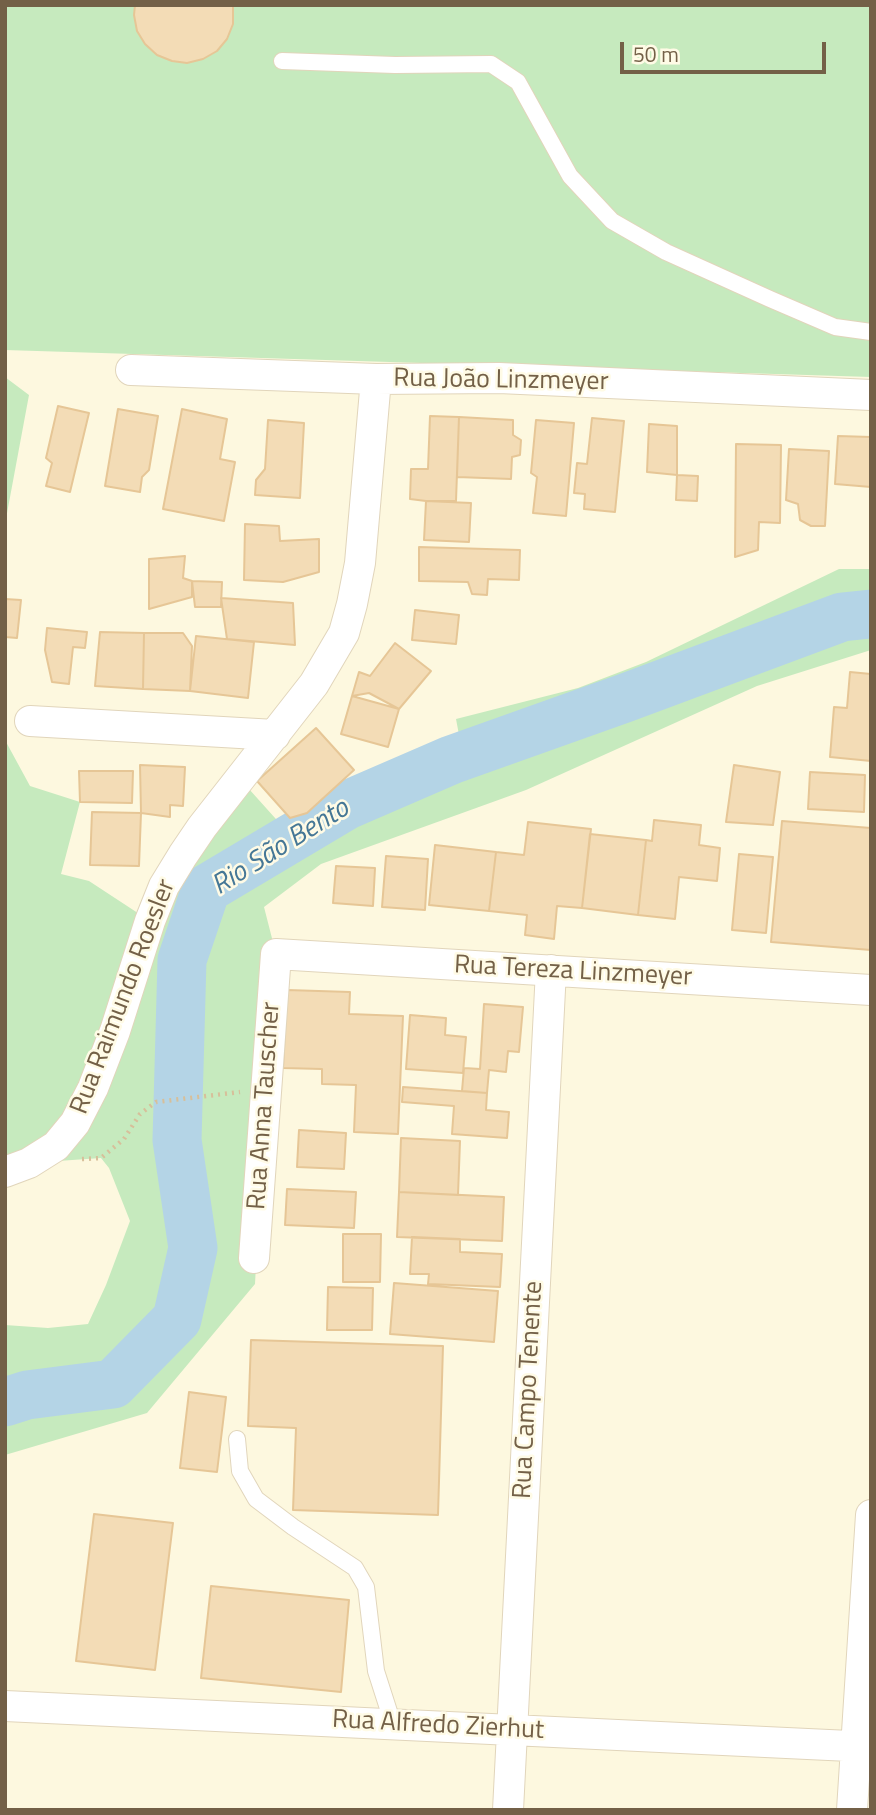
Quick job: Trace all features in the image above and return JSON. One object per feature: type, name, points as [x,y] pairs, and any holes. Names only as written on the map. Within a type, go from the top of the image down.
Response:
[{"type":"street","name":"Rua João Linzmeyer","points":[[131,370],[376,379],[499,379],[871,395]]},
{"type":"street","name":"Rua Raimundo Roesler","points":[[5,1172],[29,1163],[56,1146],[75,1123],[93,1088],[115,1031],[164,886],[202,827],[314,684],[344,632],[360,563],[376,379]]},
{"type":"street","points":[[30,721],[275,735]]},
{"type":"street","name":"Rua Tereza Linzmeyer","points":[[276,954],[871,990]]},
{"type":"street","name":"Rua Anna Tauscher","points":[[254,1258],[276,954]]},
{"type":"street","name":"Rua Campo Tenente","points":[[508,1810],[551,971]]},
{"type":"street","points":[[852,1810],[863,1747],[871,1515]]},
{"type":"street","name":"Rua Alfredo Zierhut","points":[[5,1706],[863,1747]]},
{"type":"lane","points":[[282,61],[395,65],[491,64],[518,82],[570,176],[612,221],[666,252],[835,327],[871,332]]},
{"type":"lane","points":[[237,1439],[240,1471],[256,1499],[355,1568],[366,1587],[376,1671],[393,1724]]},
{"type":"path","points":[[77,1160],[101,1158],[124,1139],[139,1114],[156,1102],[214,1095]]},
{"type":"green space","points":[[5,5],[871,5],[871,377],[5,350]]},
{"type":"green space","points":[[5,377],[29,395],[5,524]]},
{"type":"green space","points":[[839,569],[871,569],[871,650],[757,686],[526,790],[321,864],[264,907],[276,954],[265,1090],[255,1284],[147,1413],[5,1455],[5,1325],[48,1328],[88,1324],[130,1221],[109,1168],[101,1158],[29,1163],[5,1172],[5,740],[30,786],[80,802],[61,874],[89,881],[150,921],[240,779],[293,838],[347,805],[463,756],[456,719],[578,688],[646,662]]},
{"type":"building","points":[[135,5],[233,5],[233,24],[227,39],[217,51],[203,59],[187,63],[172,61],[157,55],[145,44],[137,31]]},
{"type":"building","points":[[58,406],[89,413],[70,492],[46,486],[52,463],[46,458]]},
{"type":"building","points":[[118,409],[158,416],[149,470],[142,477],[140,492],[105,486]]},
{"type":"building","points":[[182,409],[227,419],[220,459],[235,462],[224,521],[163,509]]},
{"type":"building","points":[[430,416],[459,417],[456,501],[410,499],[411,469],[428,469]]},
{"type":"building","points":[[459,417],[513,420],[513,435],[521,440],[520,455],[512,457],[511,479],[457,477]]},
{"type":"building","points":[[592,418],[624,421],[615,512],[584,509],[585,494],[574,493],[577,463],[587,464]]},
{"type":"building","points":[[268,420],[304,423],[300,498],[255,495],[256,480],[265,469]]},
{"type":"building","points":[[536,420],[574,423],[566,516],[533,513],[537,477],[531,473]]},
{"type":"building","points":[[649,424],[677,426],[677,475],[647,472]]},
{"type":"building","points":[[838,436],[871,437],[871,487],[835,484]]},
{"type":"building","points":[[736,444],[781,445],[780,523],[759,522],[758,550],[735,557]]},
{"type":"building","points":[[789,449],[829,451],[825,526],[811,526],[800,520],[798,504],[786,500]]},
{"type":"building","points":[[677,475],[698,476],[697,501],[676,500]]},
{"type":"building","points":[[426,501],[471,503],[469,542],[424,540]]},
{"type":"building","points":[[245,524],[279,526],[280,541],[319,539],[319,572],[283,582],[244,580]]},
{"type":"building","points":[[419,547],[520,550],[519,580],[488,579],[487,595],[472,594],[468,582],[419,581]]},
{"type":"building","points":[[185,556],[183,578],[192,581],[192,597],[149,609],[149,559]]},
{"type":"building","points":[[192,581],[222,582],[221,607],[195,607]]},
{"type":"building","points":[[221,598],[293,603],[295,645],[227,639]]},
{"type":"building","points":[[5,599],[21,600],[17,638],[5,637]]},
{"type":"building","points":[[415,610],[459,615],[456,644],[412,640]]},
{"type":"building","points":[[47,628],[87,632],[85,648],[73,647],[69,684],[52,682],[45,650]]},
{"type":"building","points":[[100,632],[144,633],[143,689],[95,686]]},
{"type":"building","points":[[144,633],[183,633],[192,646],[190,691],[143,689]]},
{"type":"building","points":[[196,636],[254,642],[248,698],[190,691]]},
{"type":"building","points":[[395,643],[431,671],[399,709],[369,693],[352,696],[359,672],[370,676]]},
{"type":"building","points":[[850,672],[871,674],[871,761],[830,757],[834,707],[847,708]]},
{"type":"building","points":[[352,696],[399,709],[388,747],[341,734]]},
{"type":"building","points":[[316,728],[354,770],[307,813],[290,818],[257,781]]},
{"type":"building","points":[[140,765],[185,767],[183,806],[170,805],[170,817],[141,813]]},
{"type":"building","points":[[734,765],[780,772],[773,825],[726,822]]},
{"type":"building","points":[[79,771],[133,771],[132,803],[80,802]]},
{"type":"building","points":[[810,772],[865,775],[864,812],[808,809]]},
{"type":"building","points":[[92,812],[141,813],[139,866],[90,865]]},
{"type":"building","points":[[654,820],[701,825],[699,845],[720,848],[717,881],[679,877],[675,919],[638,915],[646,840],[652,841]]},
{"type":"building","points":[[782,821],[871,828],[871,950],[771,942]]},
{"type":"building","points":[[528,822],[591,829],[582,908],[557,906],[554,939],[525,935],[527,915],[489,911],[496,852],[524,855]]},
{"type":"building","points":[[590,834],[646,840],[638,915],[582,908]]},
{"type":"building","points":[[435,845],[496,852],[489,911],[429,905]]},
{"type":"building","points":[[739,854],[773,857],[766,933],[732,930]]},
{"type":"building","points":[[386,856],[428,859],[425,910],[382,907]]},
{"type":"building","points":[[336,866],[375,868],[373,906],[333,903]]},
{"type":"building","points":[[287,990],[350,992],[349,1014],[403,1016],[398,1134],[354,1132],[356,1085],[322,1084],[322,1069],[283,1068]]},
{"type":"building","points":[[484,1004],[523,1007],[519,1052],[508,1051],[506,1072],[489,1070],[487,1093],[462,1091],[464,1068],[480,1069]]},
{"type":"building","points":[[410,1015],[446,1018],[445,1035],[466,1037],[463,1073],[406,1069]]},
{"type":"building","points":[[403,1087],[487,1093],[486,1110],[509,1112],[507,1138],[452,1134],[454,1106],[402,1102]]},
{"type":"building","points":[[299,1130],[346,1133],[344,1169],[297,1167]]},
{"type":"building","points":[[401,1138],[460,1141],[458,1195],[399,1192]]},
{"type":"building","points":[[287,1189],[356,1192],[354,1228],[285,1225]]},
{"type":"building","points":[[399,1192],[504,1197],[502,1241],[397,1237]]},
{"type":"building","points":[[343,1234],[381,1234],[380,1282],[343,1282]]},
{"type":"building","points":[[412,1237],[460,1239],[460,1252],[502,1254],[500,1287],[428,1284],[429,1274],[410,1274]]},
{"type":"building","points":[[394,1283],[498,1291],[494,1342],[390,1334]]},
{"type":"building","points":[[328,1287],[373,1288],[372,1330],[327,1330]]},
{"type":"building","points":[[251,1340],[443,1346],[438,1515],[293,1510],[296,1428],[248,1426]]},
{"type":"building","points":[[189,1392],[226,1397],[217,1472],[180,1468]]},
{"type":"building","points":[[94,1514],[173,1523],[155,1670],[76,1661]]},
{"type":"building","points":[[211,1586],[349,1600],[341,1692],[201,1678]]},
{"type":"waterway","name":"Rio São Bento","points":[[5,1402],[27,1395],[113,1384],[177,1319],[193,1248],[177,1140],[182,960],[206,889],[347,805],[451,760],[842,617],[871,614]]}]
